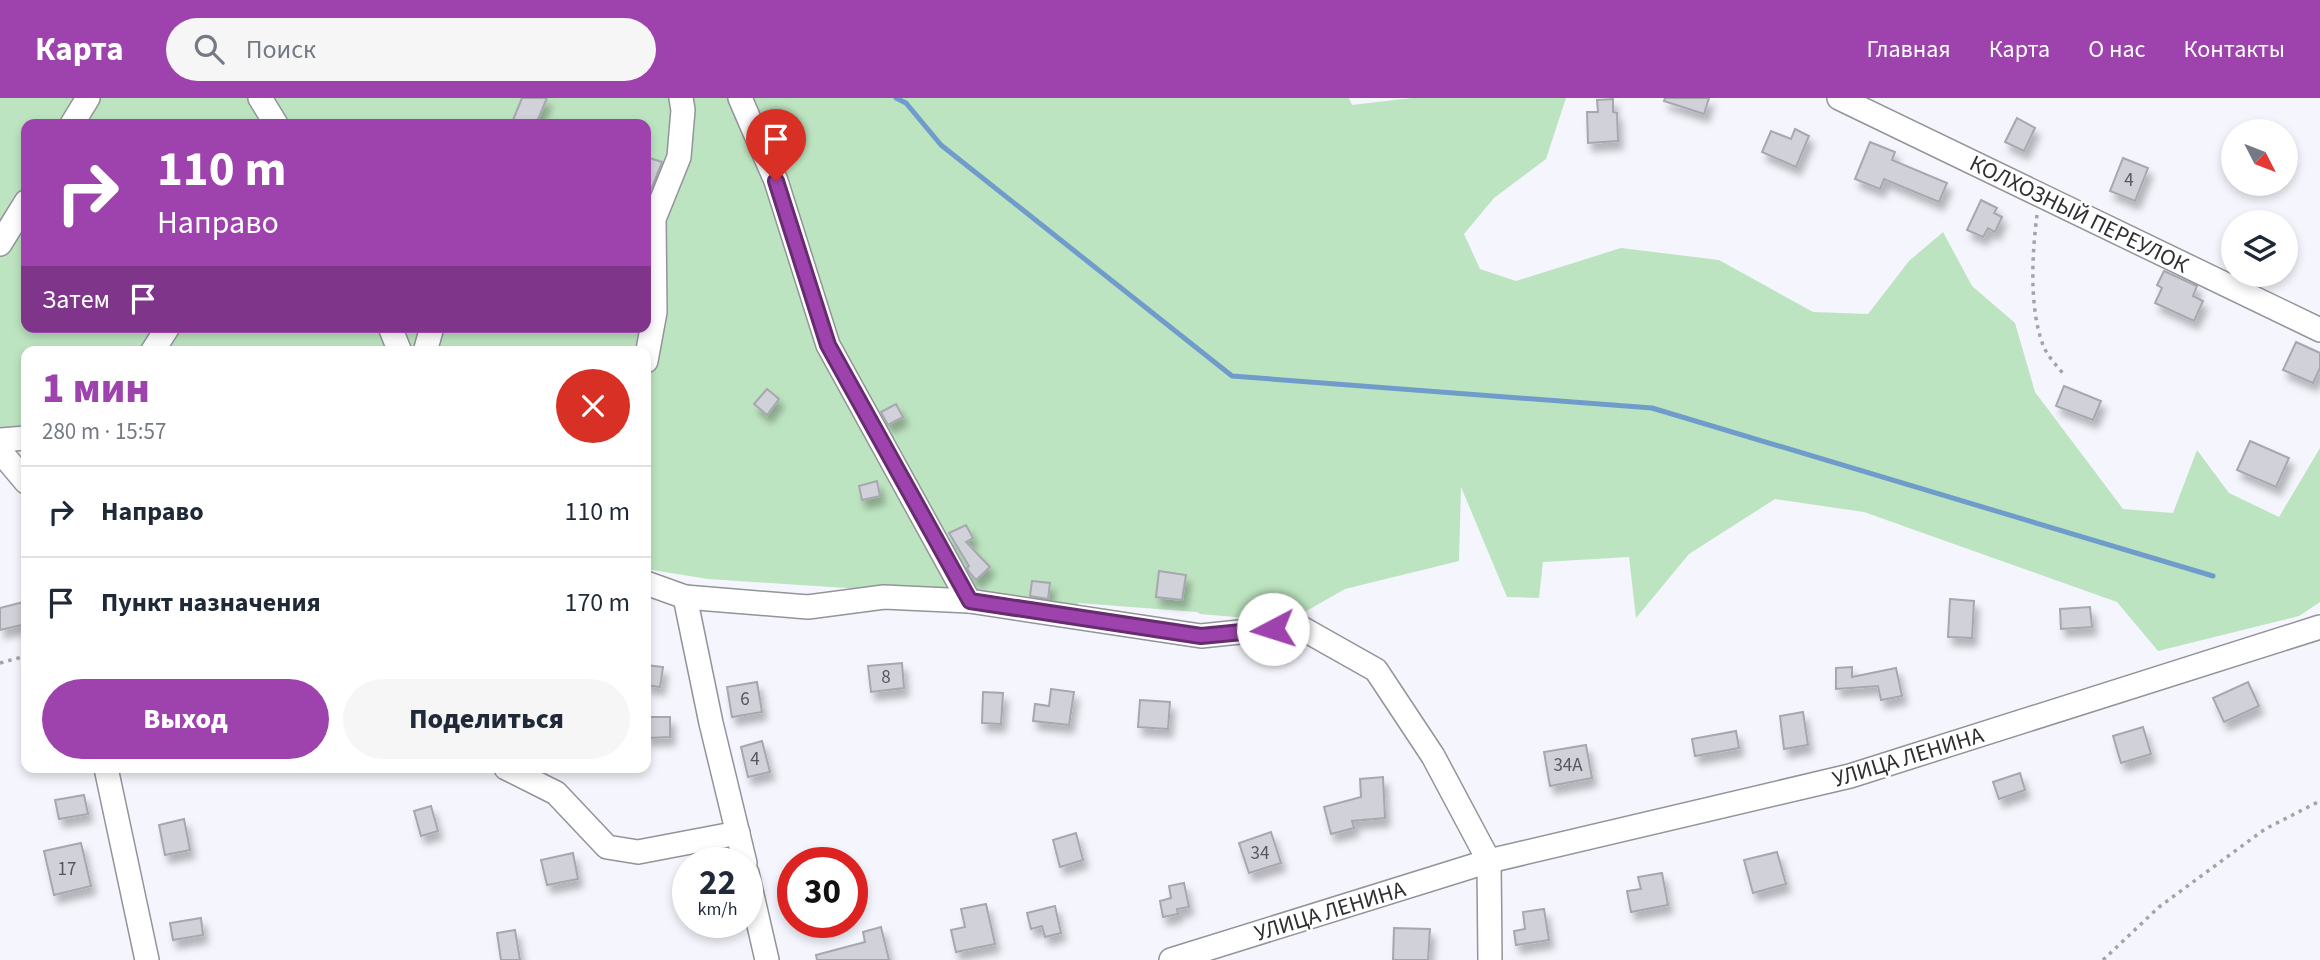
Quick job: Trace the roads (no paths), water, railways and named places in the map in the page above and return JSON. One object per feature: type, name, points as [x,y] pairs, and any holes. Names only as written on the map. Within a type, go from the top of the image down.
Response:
[{"type":"street","points":[[75,119],[88,98]]},
{"type":"street","points":[[260,98],[273,119]]},
{"type":"street","points":[[649,346],[655,312],[654,219],[678,158],[681,98]]},
{"type":"street","points":[[740,98],[776,181],[828,345],[970,601]]},
{"type":"street","name":"КОЛХОЗНЫЙ ПЕРЕУЛОК","points":[[1839,98],[2320,330]]},
{"type":"street","points":[[0,244],[21,210]]},
{"type":"street","points":[[0,440],[21,438]]},
{"type":"street","points":[[0,451],[21,476]]},
{"type":"street","points":[[651,585],[685,597],[808,607],[884,597],[970,601],[1201,636],[1298,626],[1376,670],[1433,756],[1489,860],[1490,960]]},
{"type":"street","points":[[685,597],[711,723],[741,847]]},
{"type":"street","name":"УЛИЦА ЛЕНИНА","points":[[1171,960],[1489,860],[1850,776],[2320,627]]},
{"type":"street","points":[[107,773],[147,960]]},
{"type":"street","points":[[516,773],[556,793],[607,847],[639,852],[738,833]]},
{"type":"street","points":[[761,938],[766,960]]},
{"type":"waterway","points":[[896,98],[906,103],[941,145],[1232,376],[1652,408],[2213,576]]}]
